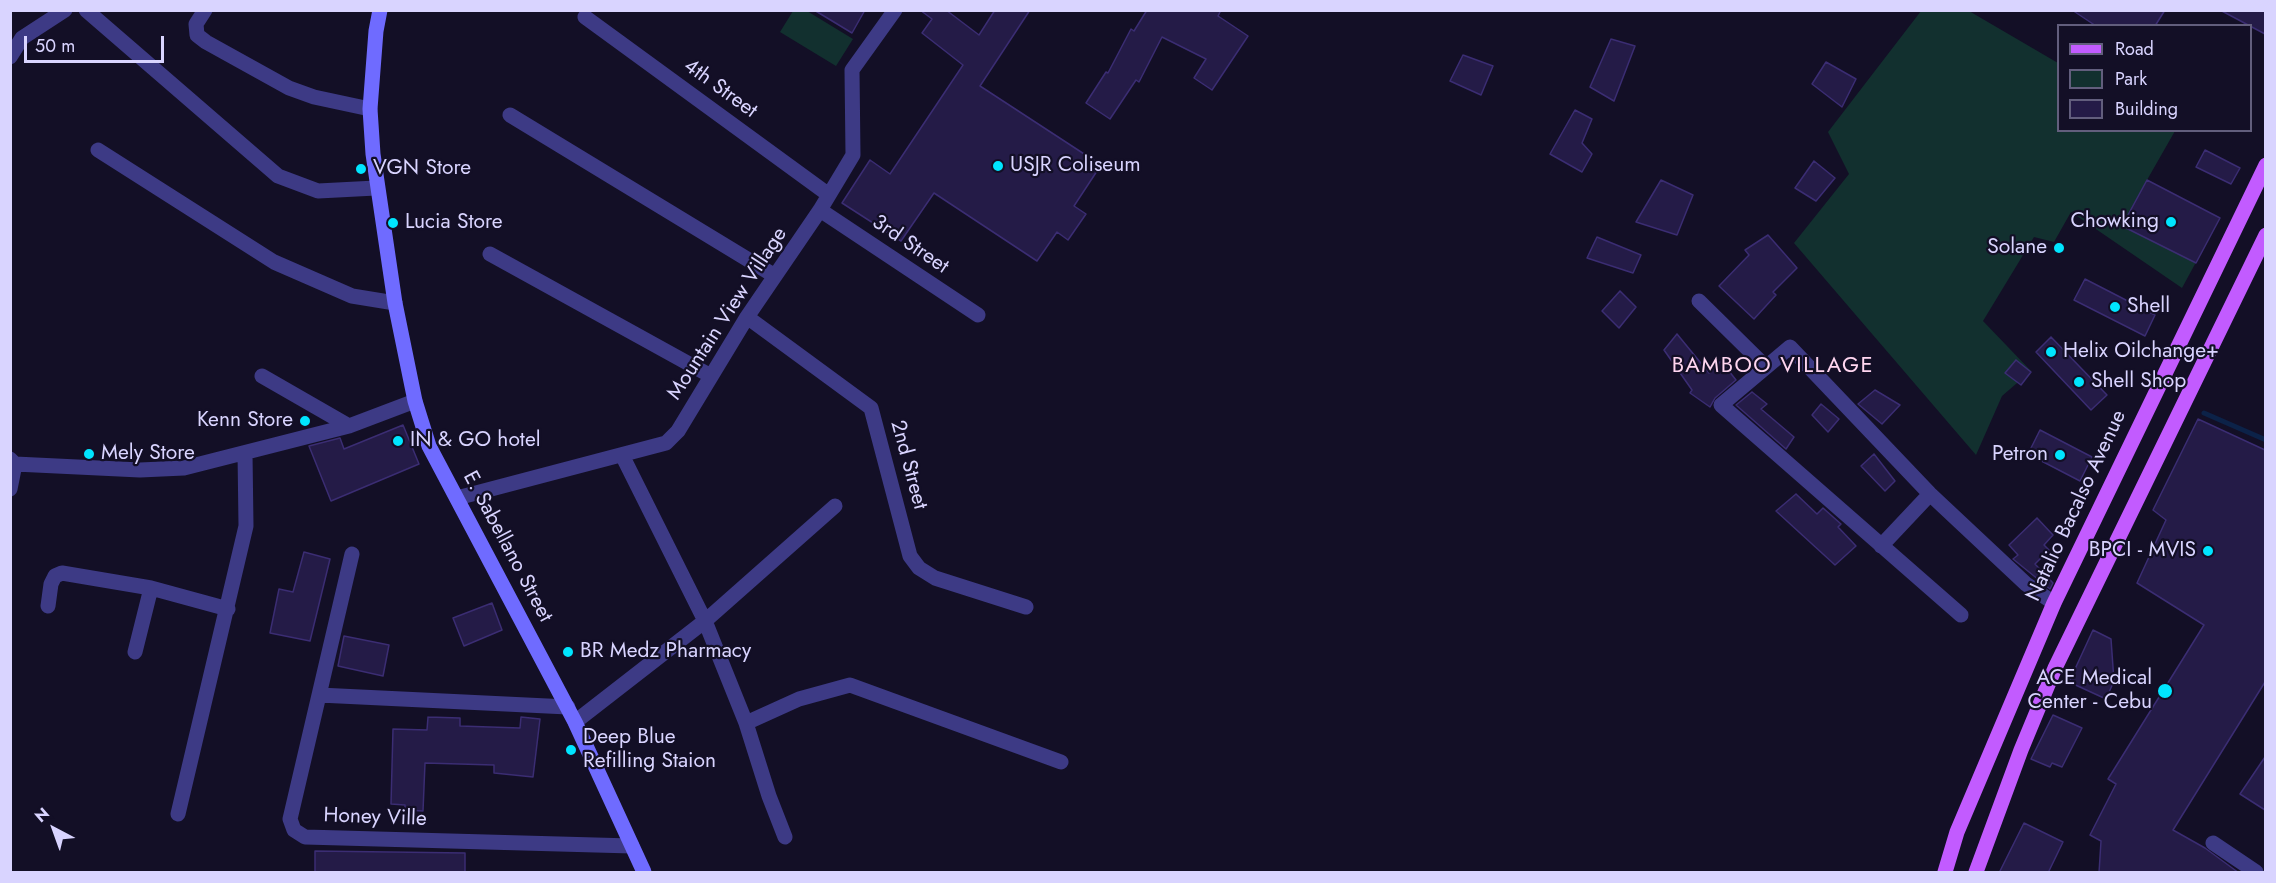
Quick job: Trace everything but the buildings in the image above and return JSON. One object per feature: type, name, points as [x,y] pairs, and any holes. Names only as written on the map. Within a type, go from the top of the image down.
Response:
[{"type":"main road","name":"Natalio Bacalso Avenue","points":[[1945,873],[1957,832],[2054,603],[2265,165]]},
{"type":"main road","points":[[1976,873],[2021,750],[2055,668],[2265,235]]},
{"type":"street","points":[[10,57],[22,38],[64,10]]},
{"type":"street","points":[[205,10],[196,24],[196,35],[206,42],[289,88],[314,97],[370,109]]},
{"type":"street","name":"E. Sabellano Street","points":[[380,10],[376,31],[370,109],[376,188],[395,303],[415,401],[429,446],[568,707],[644,873]]},
{"type":"street","name":"Mountain View Village","points":[[457,498],[666,443],[678,431],[747,317],[820,210],[853,155],[852,70],[895,10]]},
{"type":"street","points":[[92,12],[278,177],[318,191],[376,188]]},
{"type":"street","name":"4th Street","points":[[585,17],[829,195]]},
{"type":"street","points":[[510,115],[775,276]]},
{"type":"street","points":[[98,150],[274,262],[352,296],[395,303]]},
{"type":"street","name":"3rd Street","points":[[820,210],[978,315]]},
{"type":"street","points":[[490,254],[711,376]]},
{"type":"street","points":[[1699,301],[1766,368]]},
{"type":"street","name":"2nd Street","points":[[747,317],[872,408],[910,556],[919,568],[935,578],[1026,607]]},
{"type":"street","points":[[1961,615],[1721,405],[1790,347],[1930,494],[2026,584],[2054,603]]},
{"type":"street","points":[[262,376],[349,426]]},
{"type":"street","points":[[10,489],[13,461],[140,470],[184,468],[349,426],[415,401]]},
{"type":"street","points":[[178,814],[246,526],[245,453]]},
{"type":"street","points":[[622,455],[705,621],[746,723],[769,796],[785,837]]},
{"type":"street","points":[[1881,546],[1930,494]]},
{"type":"street","points":[[575,722],[705,621],[835,506]]},
{"type":"street","name":"Honey Ville","points":[[352,554],[290,819],[294,830],[305,837],[632,846]]},
{"type":"street","points":[[48,606],[54,576],[62,573],[151,588],[228,609]]},
{"type":"street","points":[[135,652],[151,588]]},
{"type":"street","points":[[746,723],[799,699],[850,685],[1061,762]]},
{"type":"street","points":[[319,695],[568,707]]},
{"type":"street","points":[[2213,843],[2256,873]]},
{"type":"green space","points":[[793,11],[807,11],[853,39],[836,66],[780,32]]},
{"type":"green space","points":[[1921,11],[1969,11],[2057,62],[2057,132],[2174,132],[2147,180],[2220,218],[2182,288],[2071,212],[2054,242],[2034,237],[1983,321],[2031,371],[2002,396],[1976,455],[1794,243],[1849,174],[1828,132]]},
{"type":"waterway","points":[[2204,413],[2266,440]]},
{"type":"place","name":"USJR Coliseum","points":[[998,166]]},
{"type":"place","name":"VGN Store","points":[[361,169]]},
{"type":"place","name":"Chowking","points":[[2171,222]]},
{"type":"place","name":"Lucia Store","points":[[393,223]]},
{"type":"place","name":"Solane","points":[[2059,248]]},
{"type":"place","name":"Shell","points":[[2115,307]]},
{"type":"place","name":"Helix Oilchange+","points":[[2051,352]]},
{"type":"place","name":"Shell Shop","points":[[2079,382]]},
{"type":"place","name":"Kenn Store","points":[[305,421]]},
{"type":"place","name":"IN & GO hotel","points":[[398,441]]},
{"type":"place","name":"Mely Store","points":[[89,454]]},
{"type":"place","name":"Petron","points":[[2060,455]]},
{"type":"place","name":"BPCI - MVIS","points":[[2208,551]]},
{"type":"place","name":"BR Medz Pharmacy","points":[[568,652]]},
{"type":"place","name":"ACE Medical Center - Cebu","points":[[2165,691]]},
{"type":"place","name":"Deep Blue Refilling Staion","points":[[571,750]]},
{"type":"district","name":"BAMBOO VILLAGE","points":[[1773,367]]}]
